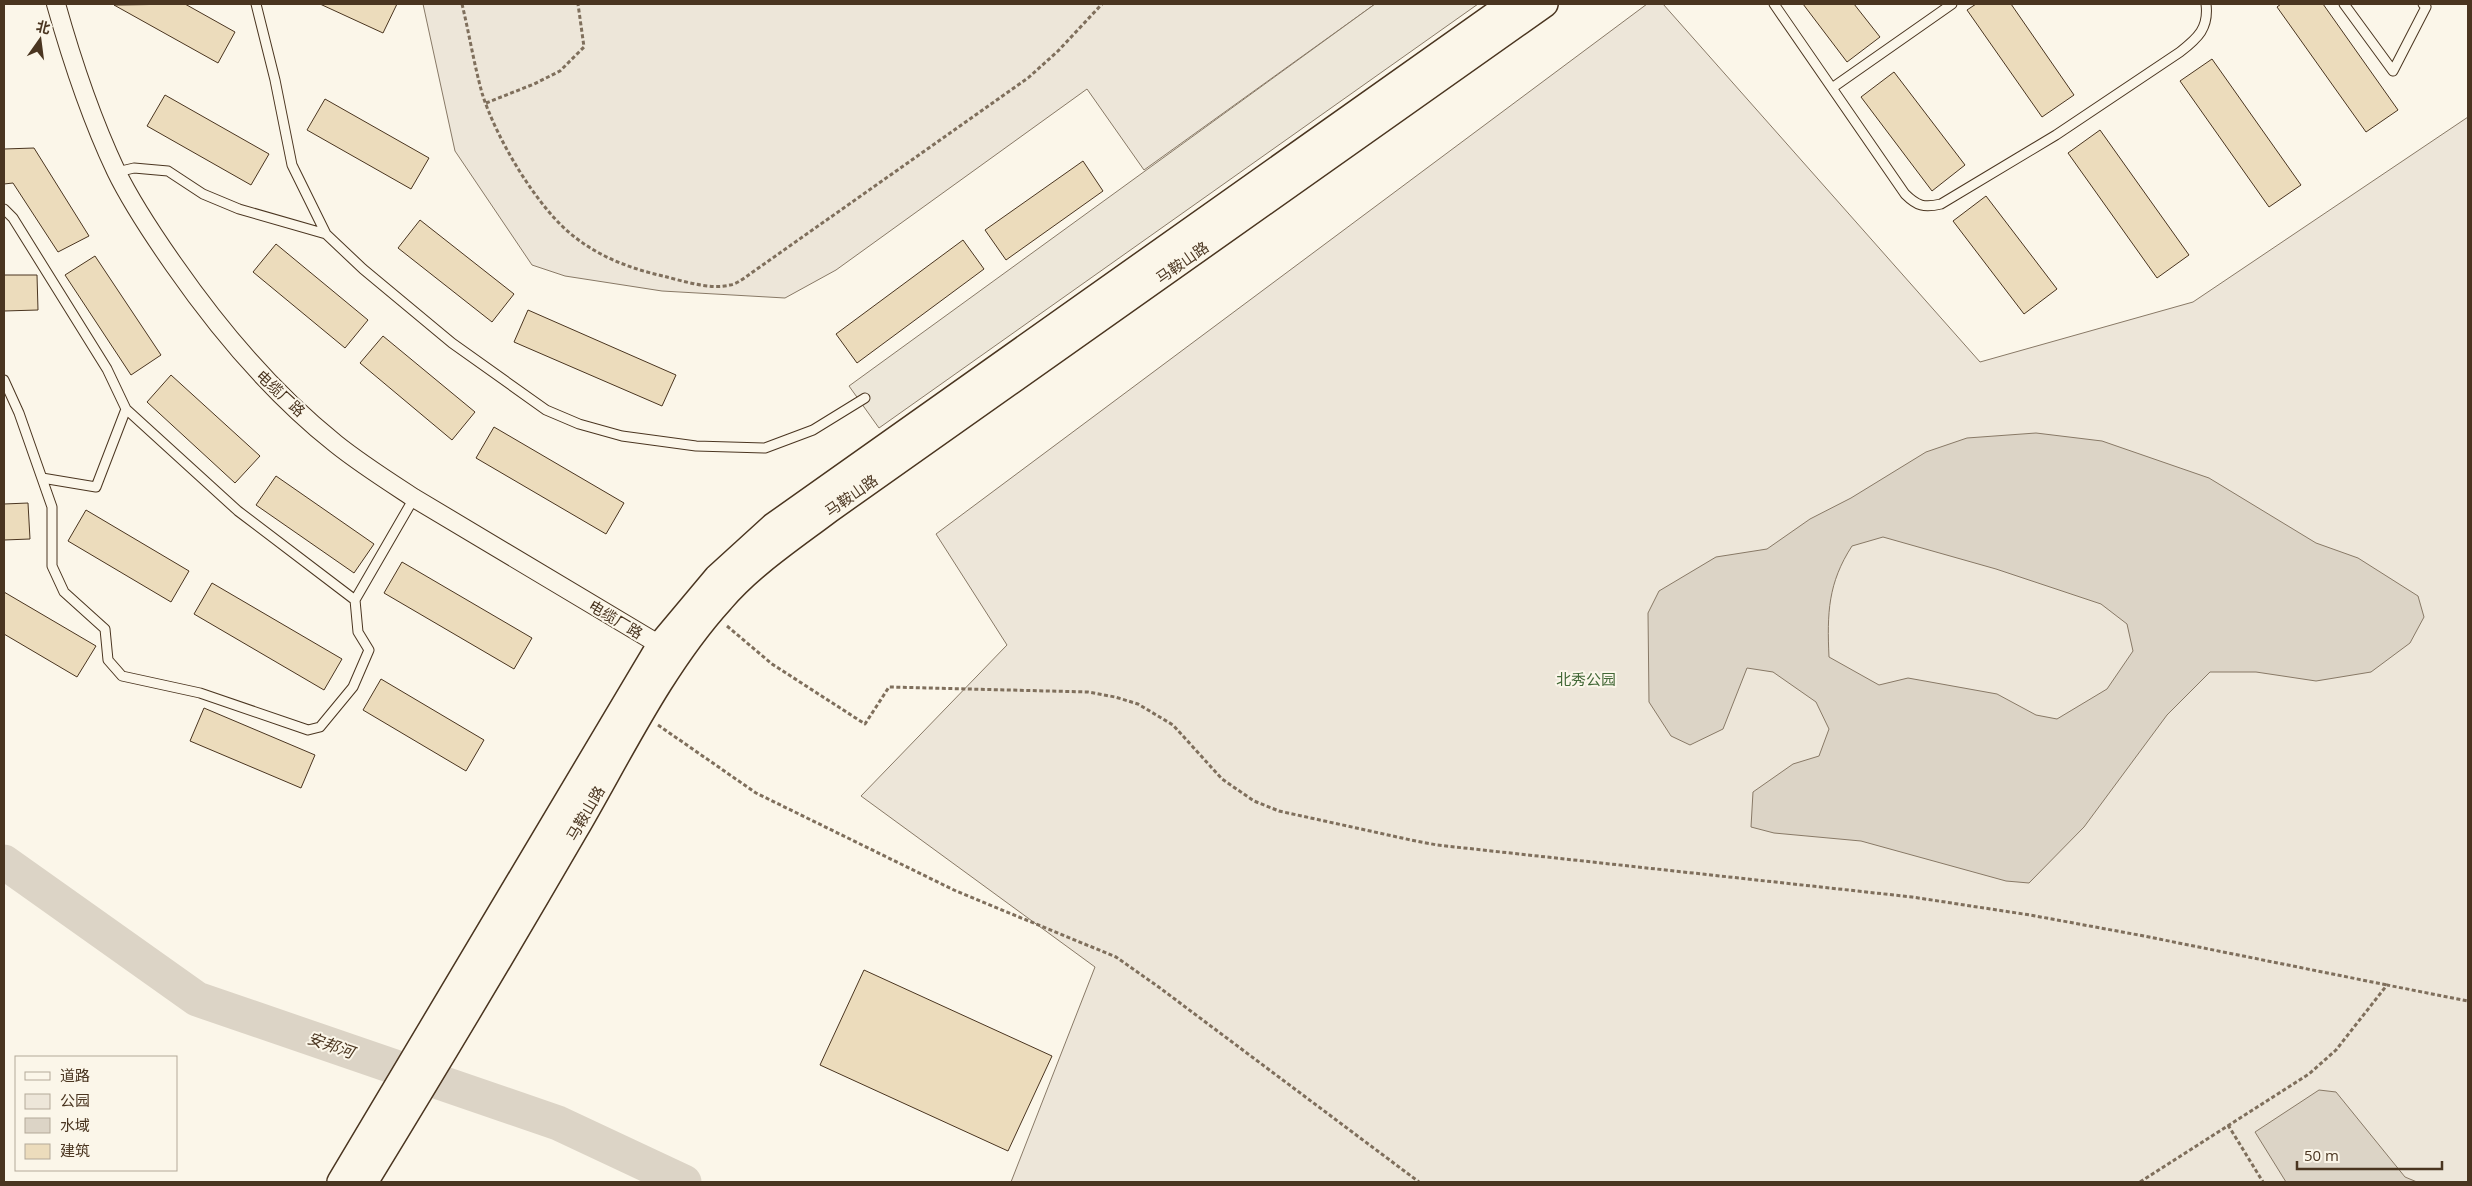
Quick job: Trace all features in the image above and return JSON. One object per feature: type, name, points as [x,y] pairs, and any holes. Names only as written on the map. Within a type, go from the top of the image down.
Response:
[{"type":"main road","name":"马鞍山路","points":[[510,920],[660,646],[716,576],[773,526],[1510,4]]},
{"type":"main road","name":"马鞍山路","points":[[365,1182],[386,1128],[510,920],[681,651],[710,612],[742,579],[829,510],[1545,4]]},
{"type":"main road","name":"马鞍山路","points":[[340,1182],[386,1128]]},
{"type":"street","name":"电缆厂路","points":[[56,4],[72,61],[117,172],[148,228],[200,303],[259,374],[335,443],[414,498],[660,646]]},
{"type":"lane","points":[[256,4],[275,80],[292,165],[326,234],[362,269],[459,349],[546,410],[579,424],[622,436],[696,446],[765,448],[813,430],[865,398]]},
{"type":"lane","points":[[1774,4],[1905,194],[1914,203],[1926,207],[1941,204],[2056,134],[2180,52],[2199,37],[2207,14],[2206,4]]},
{"type":"lane","points":[[1832,88],[1952,4]]},
{"type":"lane","points":[[2344,4],[2393,70],[2426,7],[2423,4]]},
{"type":"lane","points":[[117,172],[134,168],[168,171],[203,194],[239,209],[326,234]]},
{"type":"lane","points":[[4,209],[13,218],[107,368],[126,409],[238,511],[355,600]]},
{"type":"lane","points":[[4,380],[19,413],[52,507],[52,566],[64,592],[105,629],[108,660],[122,676],[200,692],[308,730],[320,727],[353,686],[368,650],[358,632],[355,600],[414,498]]},
{"type":"lane","points":[[42,478],[96,487],[126,409]]},
{"type":"path","points":[[462,4],[486,103],[519,171],[551,213],[576,238],[610,259],[644,272],[709,285],[731,285],[777,257],[882,180],[1028,78],[1058,51],[1102,4]]},
{"type":"path","points":[[486,103],[534,84],[560,71],[584,47],[578,4]]},
{"type":"path","points":[[710,612],[772,664],[865,724],[889,687],[1088,692],[1138,704],[1156,714],[1174,725],[1208,765],[1237,791],[1254,801],[1279,811],[1315,820],[1437,845],[1912,897],[2030,915],[2468,1001]]},
{"type":"path","points":[[642,714],[756,793],[956,891],[1116,957],[1419,1182]]},
{"type":"path","points":[[2140,1182],[2309,1074],[2336,1050],[2387,985]]},
{"type":"path","points":[[2228,1125],[2263,1182]]},
{"type":"green space","points":[[423,4],[1375,4],[1144,170],[1087,89],[836,270],[785,298],[662,291],[565,276],[532,265],[455,151]]},
{"type":"green space","name":"北秀公园","points":[[1647,4],[1663,4],[1980,362],[2193,302],[2468,117],[2468,1182],[1011,1182],[1095,967],[861,796],[1007,645],[936,534]]},
{"type":"shaded area","points":[[1375,4],[1478,4],[879,428],[849,386]]},
{"type":"water","points":[[2036,433],[2102,441],[2209,478],[2316,543],[2358,558],[2418,596],[2424,617],[2410,643],[2371,672],[2316,681],[2256,672],[2210,672],[2167,715],[2084,827],[2029,883],[2006,881],[1861,841],[1774,833],[1751,827],[1753,792],[1793,764],[1819,756],[1829,729],[1816,702],[1773,672],[1747,668],[1723,729],[1690,745],[1671,736],[1649,702],[1648,613],[1659,591],[1716,557],[1767,549],[1810,519],[1851,498],[1926,452],[1967,438]],"holes":[[[1883,537],[1996,569],[2101,604],[2127,624],[2133,651],[2107,689],[2057,719],[2036,715],[1997,694],[1908,678],[1879,685],[1829,657],[1828,626],[1831,599],[1838,573],[1852,546]]]},
{"type":"water","points":[[2319,1090],[2336,1092],[2405,1177],[2417,1182],[2286,1182],[2255,1132]]},
{"type":"building","points":[[185,4],[235,32],[218,63],[114,5]]},
{"type":"building","points":[[320,4],[397,4],[383,33]]},
{"type":"building","points":[[1803,4],[1854,4],[1880,37],[1847,62]]},
{"type":"building","points":[[1976,4],[2011,4],[2074,95],[2042,117],[1967,10]]},
{"type":"building","points":[[2281,4],[2323,4],[2398,110],[2366,132],[2277,7]]},
{"type":"building","points":[[2212,59],[2301,185],[2269,207],[2180,81]]},
{"type":"building","points":[[1894,72],[1965,165],[1932,191],[1861,97]]},
{"type":"building","points":[[165,95],[269,154],[251,185],[147,126]]},
{"type":"building","points":[[325,99],[429,158],[411,189],[307,130]]},
{"type":"building","points":[[2100,130],[2189,255],[2157,278],[2068,153]]},
{"type":"building","points":[[34,148],[89,236],[58,252],[13,183],[4,184],[4,149]]},
{"type":"building","points":[[1083,161],[1103,191],[1006,260],[985,230]]},
{"type":"building","points":[[1986,196],[2057,289],[2024,314],[1953,221]]},
{"type":"building","points":[[420,220],[514,294],[492,322],[398,248]]},
{"type":"building","points":[[963,240],[984,269],[857,363],[836,334]]},
{"type":"building","points":[[276,244],[368,320],[345,348],[253,272]]},
{"type":"building","points":[[95,256],[161,355],[131,375],[65,275]]},
{"type":"building","points":[[4,275],[37,275],[38,310],[4,311]]},
{"type":"building","points":[[528,310],[676,375],[662,406],[514,342]]},
{"type":"building","points":[[383,336],[475,412],[452,440],[360,363]]},
{"type":"building","points":[[171,375],[260,456],[235,483],[147,402]]},
{"type":"building","points":[[494,427],[624,503],[606,534],[476,458]]},
{"type":"building","points":[[276,476],[374,544],[354,573],[256,505]]},
{"type":"building","points":[[28,503],[30,539],[4,540],[4,504]]},
{"type":"building","points":[[86,510],[189,571],[171,602],[68,541]]},
{"type":"building","points":[[402,562],[532,638],[514,669],[384,593]]},
{"type":"building","points":[[212,583],[342,659],[324,690],[194,614]]},
{"type":"building","points":[[4,592],[96,646],[77,677],[4,634]]},
{"type":"building","points":[[381,679],[484,740],[466,771],[363,710]]},
{"type":"building","points":[[204,708],[315,755],[301,788],[190,741]]},
{"type":"building","points":[[864,970],[1052,1056],[1008,1151],[820,1065]]},
{"type":"waterway","name":"安邦河","points":[[4,862],[197,999],[558,1123],[684,1182]]}]
